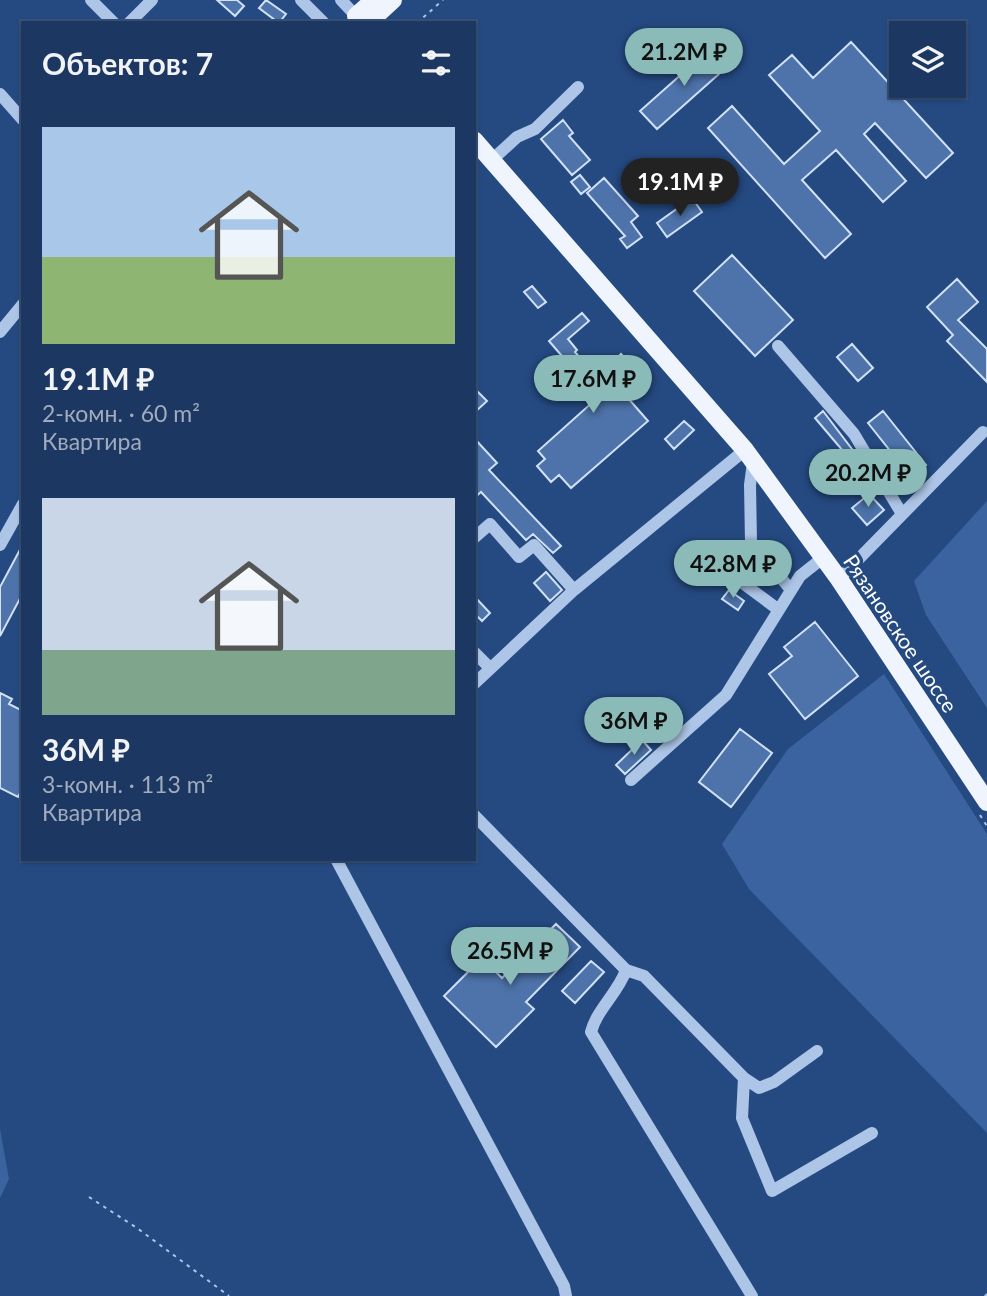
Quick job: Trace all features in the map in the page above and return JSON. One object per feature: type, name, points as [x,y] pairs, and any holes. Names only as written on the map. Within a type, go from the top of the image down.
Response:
[{"type":"main road","points":[[362,21],[374,0]]},
{"type":"main road","points":[[362,21],[393,0]]},
{"type":"main road","name":"Рязановское шоссе","points":[[476,142],[749,456],[824,557],[987,802]]},
{"type":"street","points":[[91,0],[112,21]]},
{"type":"street","points":[[131,21],[152,0]]},
{"type":"street","points":[[301,0],[322,21]]},
{"type":"street","points":[[341,0],[362,21]]},
{"type":"street","points":[[493,159],[517,137],[535,129],[578,87]]},
{"type":"street","points":[[0,94],[21,117]]},
{"type":"street","points":[[0,332],[21,306]]},
{"type":"street","points":[[778,346],[854,434],[902,514]]},
{"type":"street","points":[[839,579],[983,432]]},
{"type":"street","points":[[749,456],[751,542],[729,573],[779,610]]},
{"type":"street","points":[[476,682],[574,590],[749,456]]},
{"type":"street","points":[[0,545],[21,508]]},
{"type":"street","points":[[476,536],[489,524],[519,556],[534,545],[574,590]]},
{"type":"street","points":[[751,542],[791,590]]},
{"type":"street","points":[[631,780],[726,695],[800,576],[824,557]]},
{"type":"street","points":[[476,654],[491,668]]},
{"type":"street","points":[[476,818],[626,970],[644,976],[744,1078],[759,1088],[774,1082],[817,1051]]},
{"type":"street","points":[[338,861],[564,1286],[566,1296]]},
{"type":"street","points":[[626,970],[622,983],[594,1022],[591,1032],[752,1296]]},
{"type":"street","points":[[744,1078],[742,1118],[772,1191],[872,1133]]},
{"type":"path","points":[[419,21],[443,0]]},
{"type":"path","points":[[89,1197],[137,1228],[229,1296]]},
{"type":"shaded area","points":[[987,501],[987,708],[926,615],[914,581]]},
{"type":"shaded area","points":[[884,674],[987,834],[987,1133],[749,889],[722,844],[788,749]]},
{"type":"shaded area","points":[[0,1129],[9,1179],[0,1198]]},
{"type":"building","points":[[217,0],[237,0],[244,6],[235,16]]},
{"type":"building","points":[[266,0],[286,14],[281,21],[276,21],[259,8]]},
{"type":"building","points":[[851,42],[889,83],[889,98],[902,98],[953,153],[926,178],[875,123],[864,134],[906,181],[883,202],[836,150],[802,180],[851,234],[825,258],[708,128],[732,106],[784,164],[820,131],[769,75],[792,55],[813,78]]},
{"type":"building","points":[[711,48],[728,66],[657,129],[640,111]]},
{"type":"building","points":[[563,120],[573,133],[569,136],[590,160],[572,175],[541,139]]},
{"type":"building","points":[[580,175],[590,187],[581,194],[571,182]]},
{"type":"building","points":[[604,178],[638,216],[631,222],[642,237],[627,248],[620,239],[625,236],[587,193]]},
{"type":"building","points":[[692,198],[702,212],[667,237],[657,223]]},
{"type":"building","points":[[732,255],[793,320],[755,356],[694,291]]},
{"type":"building","points":[[957,279],[978,302],[958,320],[987,349],[987,382],[947,341],[953,335],[927,307]]},
{"type":"building","points":[[532,286],[546,302],[538,308],[524,292]]},
{"type":"building","points":[[582,313],[589,321],[568,339],[577,350],[575,352],[590,370],[603,358],[610,365],[621,354],[646,381],[627,397],[648,421],[571,488],[559,475],[551,482],[537,466],[545,459],[538,451],[614,383],[602,371],[586,384],[549,341]]},
{"type":"building","points":[[852,344],[873,368],[858,381],[837,357]]},
{"type":"building","points":[[476,390],[487,401],[476,411]]},
{"type":"building","points":[[823,411],[855,453],[849,458],[815,418]]},
{"type":"building","points":[[883,411],[926,465],[911,477],[868,423]]},
{"type":"building","points":[[684,421],[694,430],[674,449],[665,439]]},
{"type":"building","points":[[476,440],[497,463],[489,470],[561,546],[553,553],[533,534],[526,540],[481,492],[476,496]]},
{"type":"building","points":[[869,494],[884,510],[867,525],[852,508]]},
{"type":"building","points":[[21,548],[21,597],[0,636],[0,587]]},
{"type":"building","points":[[756,561],[763,571],[755,581],[745,574]]},
{"type":"building","points":[[546,572],[562,590],[550,601],[534,583]]},
{"type":"building","points":[[729,590],[744,601],[738,610],[722,599]]},
{"type":"building","points":[[476,598],[490,613],[482,621],[476,615]]},
{"type":"building","points":[[815,622],[858,676],[805,719],[769,674],[792,656],[784,647]]},
{"type":"building","points":[[0,693],[12,699],[9,704],[21,710],[21,791],[18,797],[0,788]]},
{"type":"building","points":[[740,729],[772,753],[731,807],[699,782]]},
{"type":"building","points":[[642,740],[651,750],[625,774],[616,765]]},
{"type":"building","points":[[556,924],[580,947],[526,1002],[534,1009],[496,1047],[444,996],[482,958],[502,978]]},
{"type":"building","points":[[591,961],[604,972],[575,1003],[562,991]]}]
